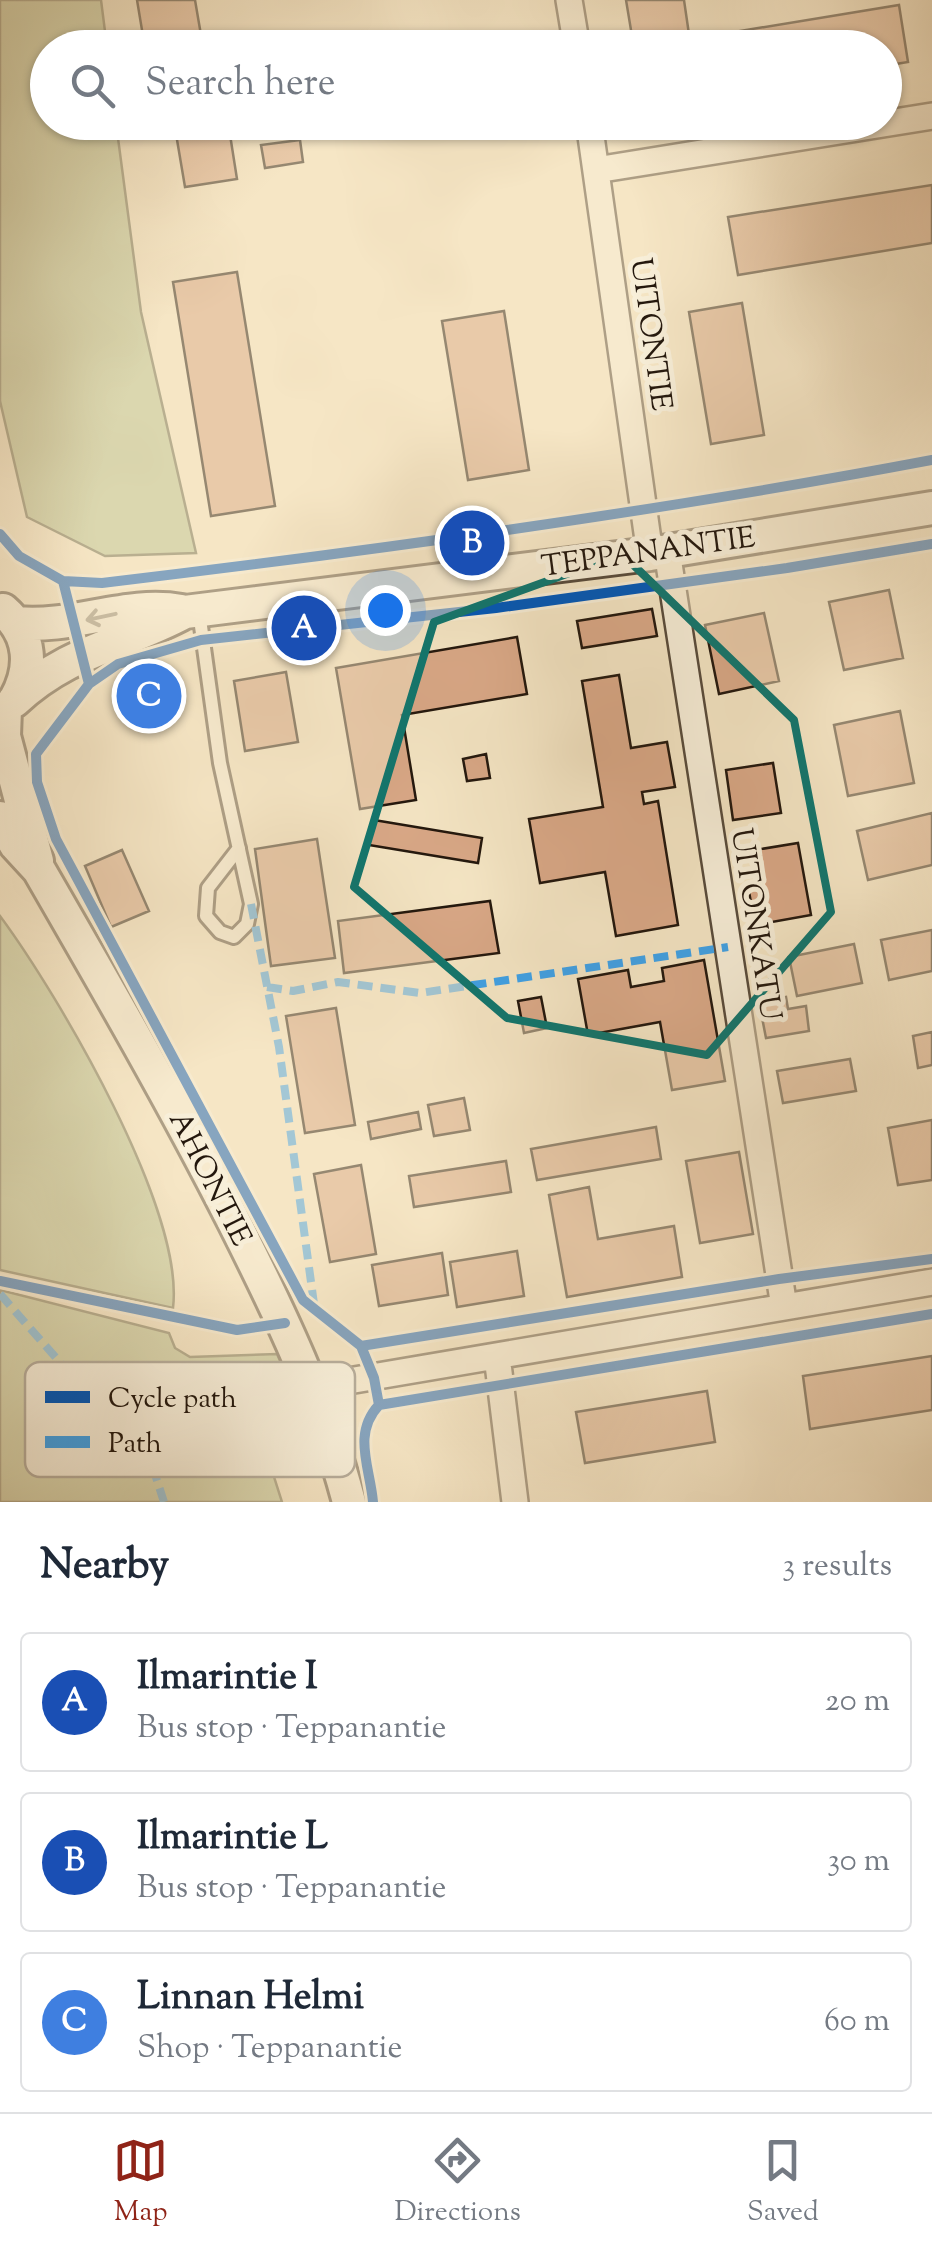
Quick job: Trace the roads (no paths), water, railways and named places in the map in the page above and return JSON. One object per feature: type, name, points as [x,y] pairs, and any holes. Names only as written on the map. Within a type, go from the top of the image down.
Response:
[{"type":"street","points":[[569,0],[574,30]]},
{"type":"street","points":[[902,121],[932,116]]},
{"type":"street","name":"UITONTIE","points":[[592,140],[658,552]]},
{"type":"street","points":[[596,170],[783,140]]},
{"type":"street","name":"TEPPANANTIE","points":[[8,615],[44,626],[152,606],[192,611],[658,552],[932,508]]},
{"type":"street","name":"UITONKATU","points":[[658,552],[784,1307]]},
{"type":"street","name":"TEPPANANTIE","points":[[6,708],[41,676],[82,654],[192,611]]},
{"type":"street","points":[[6,708],[24,685],[28,668],[28,649],[8,615]]},
{"type":"street","name":"AHONTIE","points":[[6,708],[4,736],[39,870]]},
{"type":"street","name":"AHONTIE","points":[[0,818],[16,845],[39,870],[170,1096],[302,1362]]},
{"type":"street","points":[[355,1380],[932,1282]]},
{"type":"street","points":[[498,1356],[516,1502]]},
{"type":"street","name":"AHONTIE","points":[[341,1477],[349,1502]]},
{"type":"lane","points":[[192,611],[251,904],[247,924],[234,937],[220,932],[206,916],[208,888],[239,848]]},
{"type":"place","name":"Ilmarintie L","points":[[472,543]]},
{"type":"place","name":"Ilmarintie I","points":[[304,628]]},
{"type":"place","name":"Linnan Helmi","points":[[149,696]]}]
